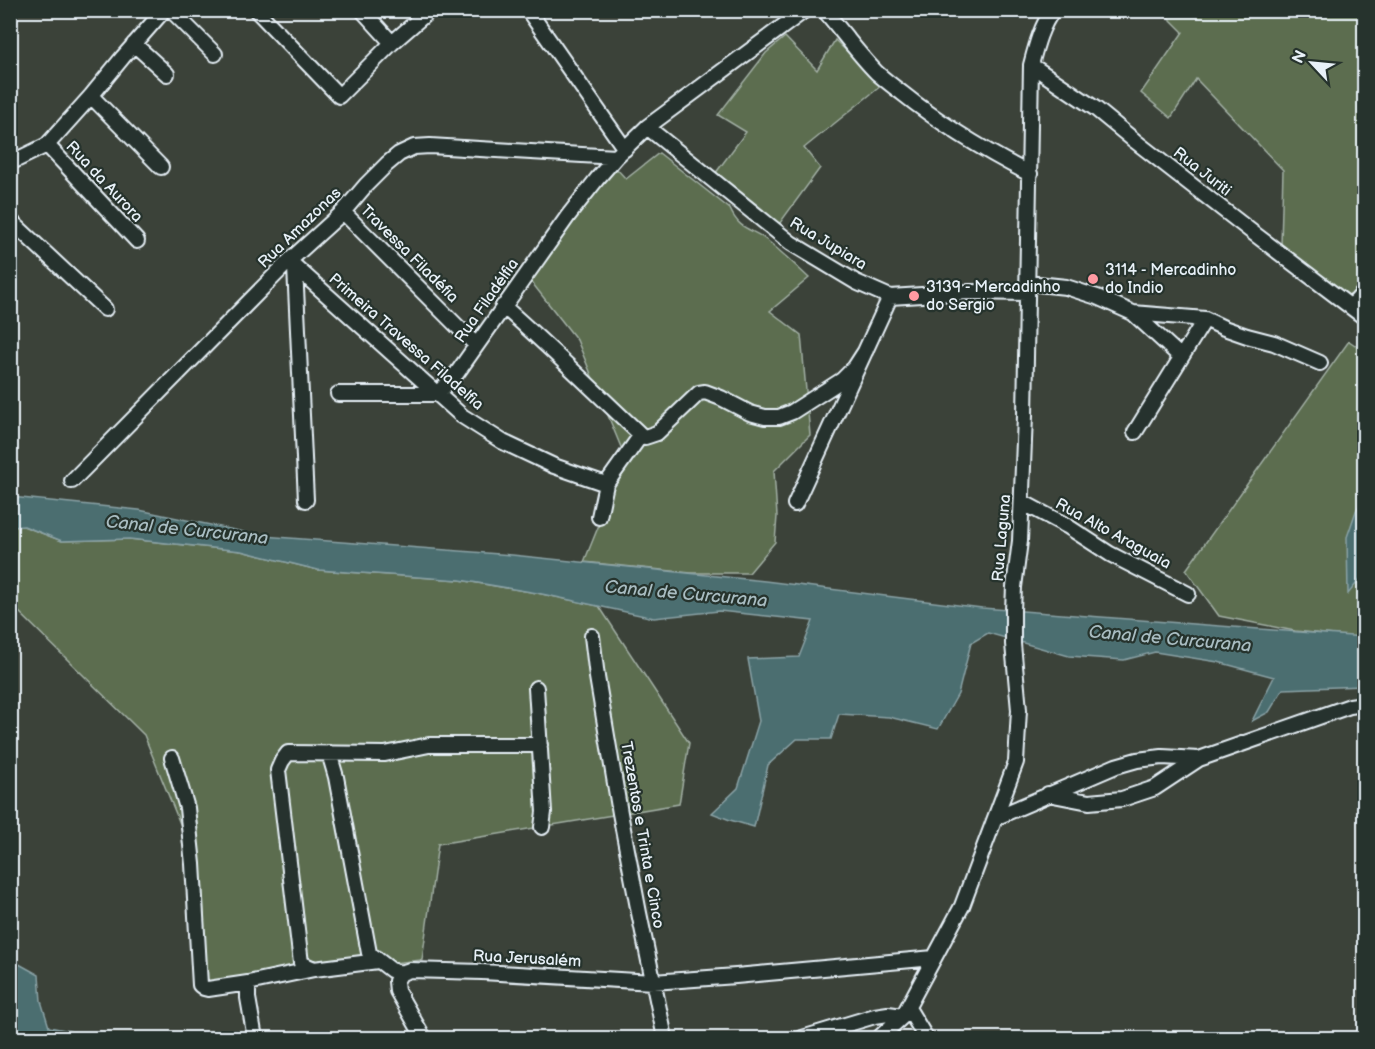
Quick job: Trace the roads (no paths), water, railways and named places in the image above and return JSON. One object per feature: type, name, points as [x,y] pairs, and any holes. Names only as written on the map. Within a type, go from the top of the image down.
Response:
[{"type":"street","points":[[10,163],[47,145],[164,10]]},
{"type":"street","points":[[171,10],[215,54]]},
{"type":"street","points":[[256,10],[339,96],[392,43],[430,10]]},
{"type":"street","points":[[362,10],[392,43]]},
{"type":"street","points":[[528,10],[620,153]]},
{"type":"street","name":"Rua Filadélfia","points":[[437,394],[457,373],[567,216],[620,153],[647,127],[805,10]]},
{"type":"street","points":[[824,10],[873,68],[904,94],[946,126],[994,156],[1030,174]]},
{"type":"street","name":"Rua Laguna","points":[[879,1038],[906,1012],[962,906],[1016,762],[1019,710],[1013,644],[1014,587],[1020,541],[1025,416],[1031,65],[1047,18],[1053,10]]},
{"type":"street","points":[[134,44],[167,74]]},
{"type":"street","name":"Rua Juriti","points":[[1031,65],[1096,109],[1134,141],[1365,317]]},
{"type":"street","points":[[91,96],[160,167]]},
{"type":"street","name":"Rua Jupiara","points":[[647,127],[791,243],[856,282],[891,297],[1028,288],[1066,288],[1097,297],[1133,313],[1181,357]]},
{"type":"street","name":"Rua da Aurora","points":[[47,145],[137,241]]},
{"type":"street","name":"Rua Amazonas","points":[[72,482],[292,264],[366,185],[399,154],[414,147],[430,146],[620,153]]},
{"type":"street","name":"Travessa Filadéfia","points":[[343,212],[476,345]]},
{"type":"street","points":[[10,220],[105,309]]},
{"type":"street","points":[[292,264],[306,500]]},
{"type":"street","name":"Primeira Travessa Filadelfia","points":[[292,264],[462,416],[503,442],[554,466],[606,484]]},
{"type":"street","points":[[1351,307],[1365,292]]},
{"type":"street","points":[[795,504],[891,297]]},
{"type":"street","points":[[503,306],[547,344],[645,437],[657,433],[699,393],[705,392],[750,413],[765,417],[778,417],[792,412],[842,380],[866,351]]},
{"type":"street","name":"Rua Jupiara","points":[[1133,313],[1205,319],[1235,332],[1274,343],[1320,363]]},
{"type":"street","points":[[1135,432],[1205,319]]},
{"type":"street","points":[[338,394],[437,394]]},
{"type":"street","points":[[599,517],[606,484],[641,435]]},
{"type":"street","name":"Rua Alto Araguaia","points":[[1022,502],[1067,526],[1110,554],[1188,594]]},
{"type":"street","name":"Trezentos e Trinta e Cinco","points":[[592,636],[614,779],[665,1038]]},
{"type":"street","points":[[536,688],[544,812],[542,827]]},
{"type":"street","points":[[1047,794],[1089,802],[1122,799],[1155,788],[1199,759],[1350,706],[1365,704]]},
{"type":"street","points":[[314,969],[301,963],[278,771],[288,753],[385,754],[429,745],[540,745]]},
{"type":"street","points":[[329,753],[336,777],[369,953],[391,970],[401,973],[396,981],[397,991],[424,1038]]},
{"type":"street","points":[[997,817],[1116,766],[1137,760],[1162,757],[1199,759]]},
{"type":"street","points":[[172,758],[187,808],[193,864],[200,985],[208,989],[314,969],[378,961]]},
{"type":"street","name":"Rua Jerusalém","points":[[401,973],[410,970],[482,972],[653,982],[934,958]]},
{"type":"street","points":[[248,983],[255,1038]]},
{"type":"street","points":[[802,1038],[875,1016],[906,1012],[926,1038]]},
{"type":"water","points":[[1364,495],[1364,574],[1348,594],[1347,537]]},
{"type":"water","name":"Canal de Curcurana","points":[[11,497],[139,510],[263,536],[512,555],[765,581],[982,608],[1364,637],[1364,686],[1283,689],[1269,712],[1252,721],[1274,677],[1218,662],[1155,652],[1124,660],[1069,656],[988,633],[971,643],[958,694],[938,729],[889,717],[839,714],[831,739],[797,739],[768,765],[754,827],[712,813],[738,788],[759,721],[748,659],[799,657],[813,621],[719,611],[654,618],[537,593],[460,580],[318,570],[241,551],[129,539],[62,541],[24,526],[11,527]]},
{"type":"water","points":[[19,964],[39,975],[41,1001],[49,1027],[70,1031],[74,1038],[11,1038],[11,976]]},
{"type":"place","name":"3114 - Mercadinho do Indio","points":[[1093,279]]},
{"type":"place","name":"3139 - Mercadinho do Sergio","points":[[914,296]]}]
